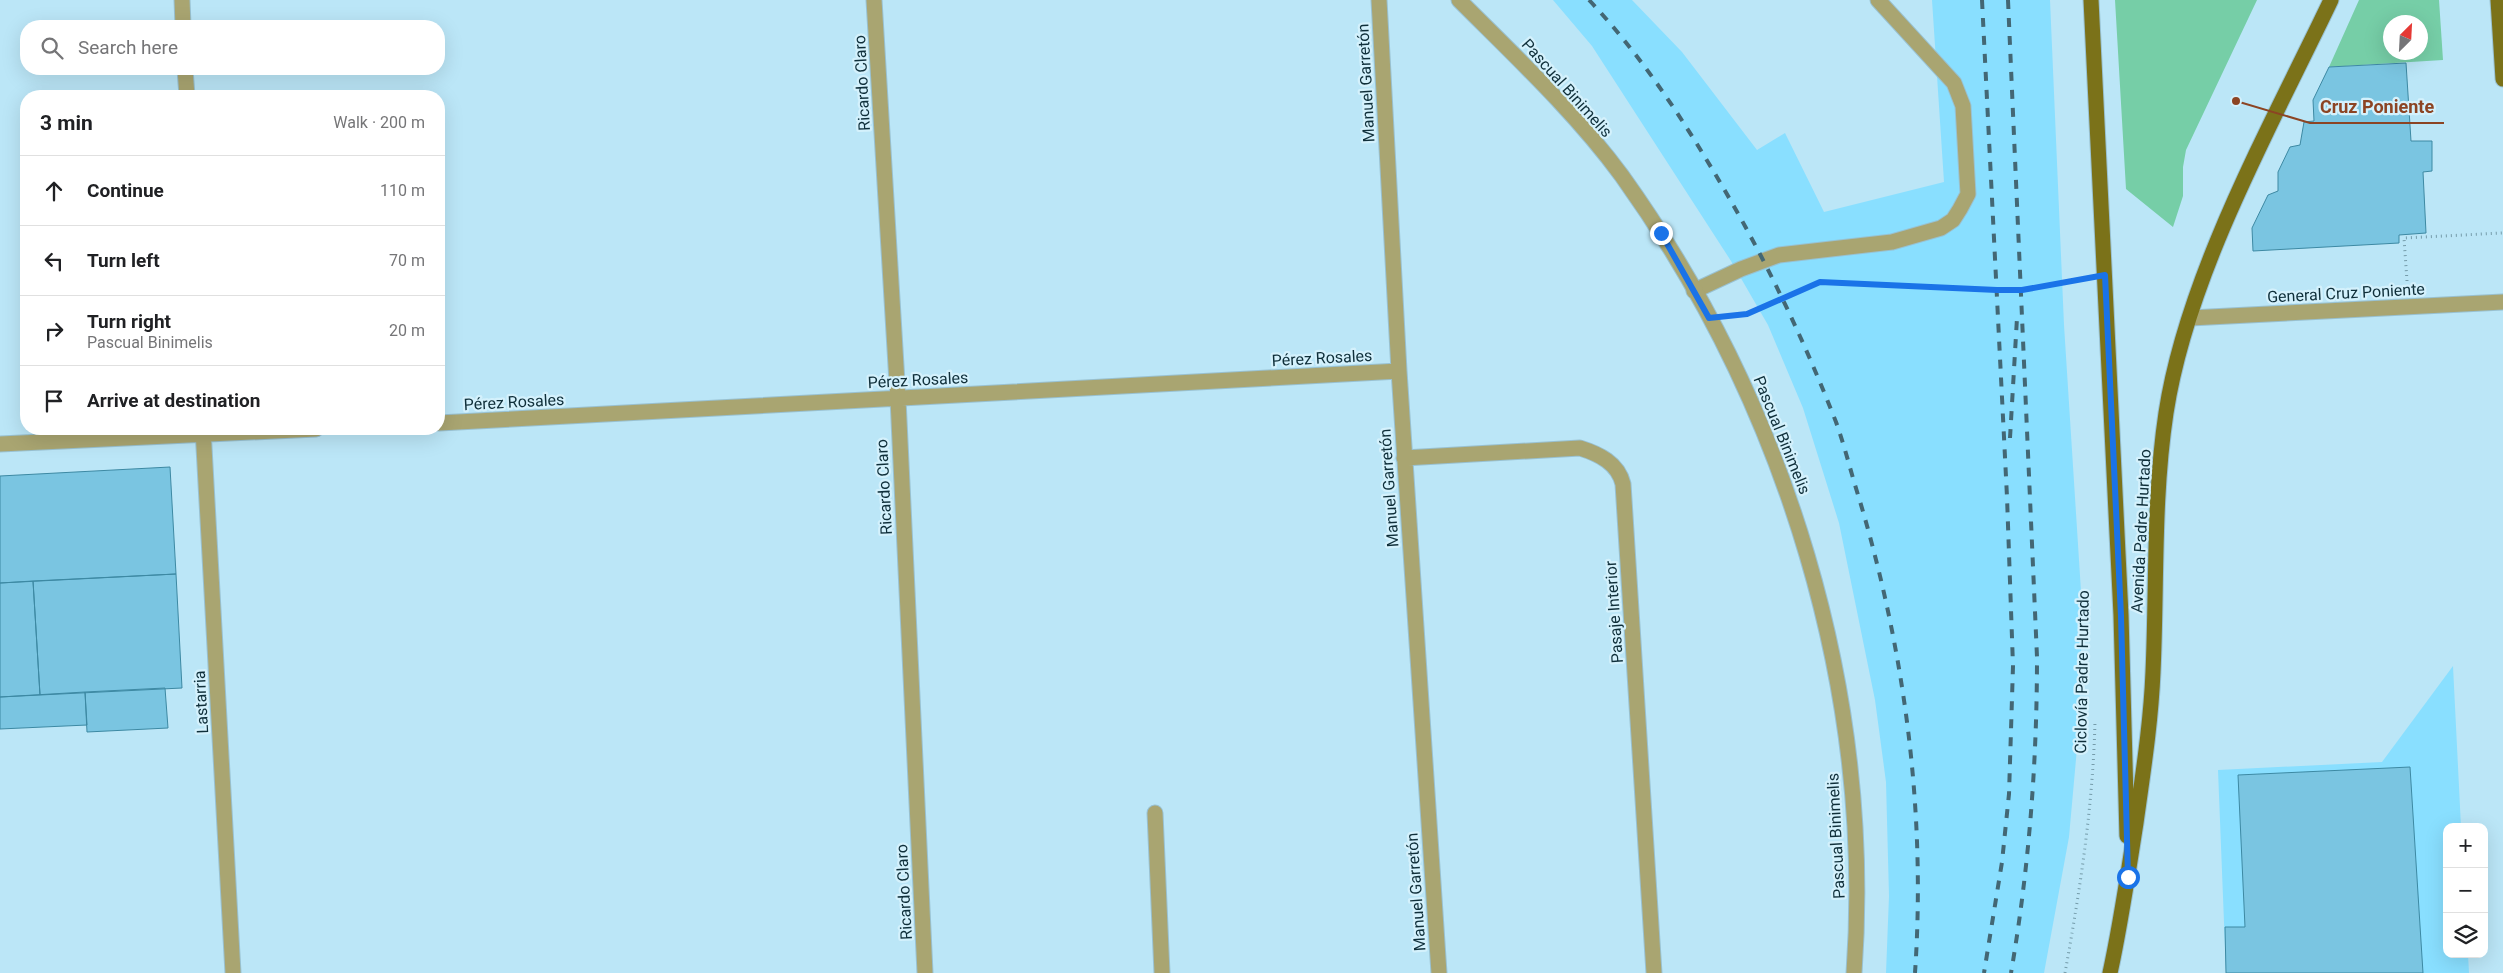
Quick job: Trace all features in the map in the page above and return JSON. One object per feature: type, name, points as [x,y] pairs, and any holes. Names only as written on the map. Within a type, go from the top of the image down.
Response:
[{"type":"main road","points":[[2091,0],[2121,616],[2128,877]]},
{"type":"main road","name":"Avenida Padre Hurtado","points":[[2110,973],[2128,877],[2142,782],[2153,674],[2159,473],[2166,412],[2177,363],[2205,275],[2247,175],[2331,0]]},
{"type":"main road","points":[[2498,0],[2503,79]]},
{"type":"street","points":[[182,0],[183,20]]},
{"type":"street","name":"Ricardo Claro","points":[[874,0],[898,399],[925,973]]},
{"type":"street","name":"Manuel Garretón","points":[[1378,0],[1404,458],[1439,973]]},
{"type":"street","name":"Pascual Binimelis","points":[[1459,0],[1576,121],[1620,174],[1661,233],[1709,318],[1736,368],[1767,439],[1789,497],[1816,584],[1835,673],[1855,811],[1858,865],[1854,973]]},
{"type":"street","points":[[1694,291],[1742,269],[1779,255],[1892,242],[1941,228],[1953,220],[1968,194],[1963,106],[1954,82],[1878,0]]},
{"type":"street","points":[[185,75],[187,90]]},
{"type":"street","name":"General Cruz Poniente","points":[[2190,318],[2503,302]]},
{"type":"street","name":"Pérez Rosales","points":[[445,423],[1399,371]]},
{"type":"street","points":[[0,444],[141,435]]},
{"type":"street","name":"Lastarria","points":[[203,435],[234,973]]},
{"type":"street","name":"Pasaje Interior","points":[[1404,458],[1580,448],[1602,457],[1621,475],[1654,973]]},
{"type":"street","points":[[1155,812],[1162,973]]},
{"type":"path","points":[[2408,307],[2404,238],[2503,233]]},
{"type":"path","points":[[1709,318],[1747,314],[1820,282],[2022,290],[2105,275]]},
{"type":"path","name":"Ciclovía Padre Hurtado","points":[[2065,973],[2086,837],[2094,760],[2095,714]]},
{"type":"shaded area","points":[[1553,0],[1632,0],[1682,52],[1757,150],[1785,133],[1824,212],[1944,182],[1932,0],[2050,0],[2064,325],[2082,607],[2079,726],[2069,837],[2044,973],[1886,973],[1889,896],[1886,782],[1875,700],[1839,523],[1803,408],[1768,325],[1731,261],[1592,46]]},
{"type":"shaded area","points":[[2453,666],[2461,823],[2443,823],[2443,958],[2468,958],[2469,973],[2226,973],[2218,770],[2382,762]]},
{"type":"green space","points":[[2115,0],[2257,0],[2186,150],[2183,167],[2183,196],[2173,227],[2126,189]]},
{"type":"green space","points":[[2359,0],[2439,0],[2443,60],[2329,67]]},
{"type":"building","points":[[2406,63],[2411,141],[2432,141],[2432,171],[2423,172],[2426,233],[2399,235],[2399,243],[2253,251],[2252,228],[2268,195],[2278,191],[2278,172],[2290,147],[2300,145],[2304,122],[2314,121],[2313,100],[2329,67]]},
{"type":"building","points":[[170,467],[176,574],[0,583],[0,476]]},
{"type":"building","points":[[176,574],[182,688],[40,695],[33,581]]},
{"type":"building","points":[[33,581],[40,695],[0,697],[0,583]]},
{"type":"building","points":[[165,688],[168,728],[87,732],[85,692]]},
{"type":"building","points":[[85,692],[87,725],[0,729],[0,697]]},
{"type":"building","points":[[2410,767],[2423,973],[2226,973],[2225,927],[2245,927],[2238,775]]},
{"type":"railway","points":[[1589,0],[1644,65],[1692,136],[1721,184],[1783,301],[1811,361],[1836,422],[1875,556],[1900,674],[1914,793],[1918,913],[1915,973]]},
{"type":"railway","points":[[1982,0],[2007,497],[2013,666],[2009,794],[2002,862],[1984,973]]},
{"type":"railway","points":[[2008,0],[2037,657],[2037,697],[2031,815],[2023,894],[2011,973]]},
{"type":"railway","points":[[2010,438],[2017,318]]},
{"type":"place","name":"Cruz Poniente","points":[[2236,101]]},
{"type":"route","points":[[1661,233],[1709,318],[1747,314],[1820,282],[2022,290],[2105,275],[2121,616],[2128,877]]}]
